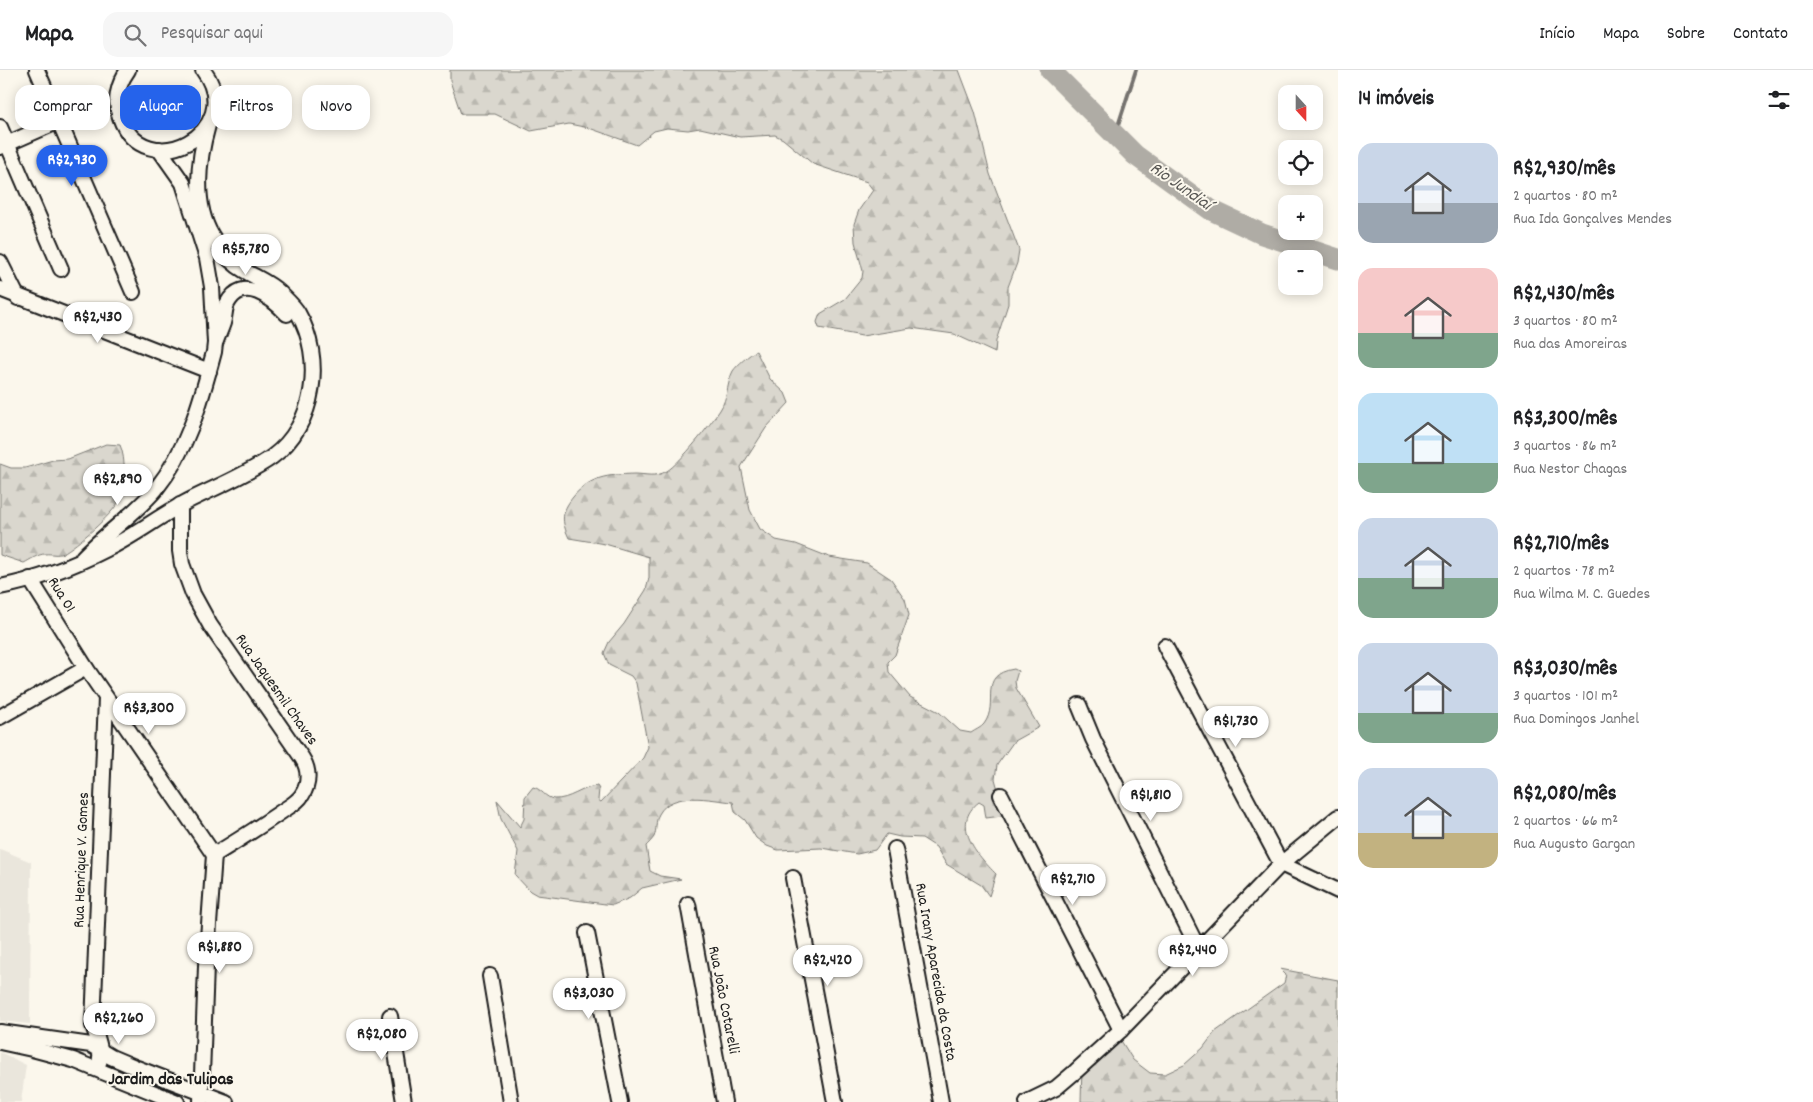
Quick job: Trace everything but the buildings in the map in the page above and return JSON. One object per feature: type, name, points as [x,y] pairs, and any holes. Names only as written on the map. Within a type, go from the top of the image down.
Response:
[{"type":"street","points":[[37,70],[43,85]]},
{"type":"street","points":[[128,70],[119,85],[117,104],[121,122],[133,137],[150,147],[168,149],[187,144],[202,133],[208,125]]},
{"type":"street","points":[[0,587],[30,579],[108,549],[180,505],[254,468],[272,456],[290,438],[304,416],[311,391],[313,364],[305,330],[298,312],[279,292],[243,270],[222,252],[210,234],[203,210],[200,178],[201,151],[214,107],[214,98],[209,79],[203,70]]},
{"type":"street","points":[[0,127],[4,145],[61,270]]},
{"type":"street","points":[[4,145],[40,130]]},
{"type":"street","points":[[62,130],[133,292]]},
{"type":"street","points":[[159,149],[183,183],[204,246],[212,287],[215,343]]},
{"type":"street","points":[[0,262],[18,298]]},
{"type":"street","points":[[0,289],[18,298],[209,371]]},
{"type":"street","points":[[77,562],[148,496],[175,463],[196,414],[215,343],[223,322],[224,311],[228,302],[235,294],[256,290],[264,294],[273,299],[305,330]]},
{"type":"street","name":"Rua Jaquesmil Chaves","points":[[180,505],[181,558],[183,570],[193,594],[210,626],[302,758],[308,776],[306,789],[298,800],[214,855]]},
{"type":"street","name":"Rua 01","points":[[30,579],[106,698],[214,855]]},
{"type":"street","points":[[1166,646],[1281,864],[1338,891]]},
{"type":"street","points":[[0,717],[86,668]]},
{"type":"street","name":"Rua Henrique V. Gomes","points":[[101,1052],[93,1025],[106,698]]},
{"type":"street","points":[[1079,705],[1093,739],[1199,950]]},
{"type":"street","points":[[1001,795],[1121,1030]]},
{"type":"street","points":[[1028,1102],[1056,1088],[1121,1030],[1281,864],[1338,817]]},
{"type":"street","name":"Rua Irany Aparecida da Costa","points":[[895,849],[941,1102]]},
{"type":"street","points":[[201,1097],[206,966],[214,855]]},
{"type":"street","points":[[793,878],[835,1102]]},
{"type":"street","name":"Rua João Cotarelli","points":[[688,904],[724,1102]]},
{"type":"street","points":[[587,933],[620,1102]]},
{"type":"street","points":[[490,976],[511,1102]]},
{"type":"street","points":[[390,1016],[404,1102]]},
{"type":"street","points":[[73,1060],[74,1051],[93,1025]]},
{"type":"street","points":[[0,1032],[91,1045],[101,1052],[201,1097],[226,1102]]},
{"type":"street","points":[[0,1042],[32,1048],[73,1060],[177,1102]]},
{"type":"street","points":[[93,1068],[97,1067],[101,1052]]},
{"type":"shaded area","points":[[0,849],[31,862],[30,1024],[0,1021]]},
{"type":"shaded area","points":[[0,1052],[26,1065],[21,1102],[0,1102]]},
{"type":"green space","points":[[450,70],[959,70],[975,112],[990,174],[1019,250],[1017,263],[1008,287],[1008,304],[996,341],[995,353],[954,334],[911,328],[862,336],[819,328],[817,322],[820,314],[845,299],[862,278],[863,271],[855,242],[854,224],[859,210],[873,190],[867,182],[813,164],[783,139],[775,135],[740,137],[700,128],[688,130],[667,128],[654,131],[637,145],[589,128],[569,124],[531,131],[495,114],[461,114],[450,81]]},
{"type":"green space","points":[[756,351],[770,379],[785,393],[789,403],[766,428],[741,467],[750,510],[760,529],[776,540],[796,544],[829,557],[867,563],[891,579],[905,599],[909,615],[895,655],[888,662],[889,672],[910,697],[939,712],[960,731],[971,733],[983,725],[988,716],[992,684],[996,677],[1002,672],[1014,669],[1018,671],[1015,681],[1016,688],[1039,727],[1014,741],[997,765],[995,779],[1003,807],[1002,816],[986,818],[984,805],[979,802],[971,811],[967,820],[967,829],[975,849],[996,874],[989,896],[981,885],[946,864],[936,847],[922,838],[900,837],[887,834],[875,850],[857,854],[821,848],[778,850],[767,846],[756,838],[745,820],[735,812],[733,802],[693,798],[682,799],[665,807],[659,814],[654,837],[646,846],[650,871],[660,876],[681,879],[642,888],[630,898],[613,905],[537,895],[530,891],[515,875],[518,851],[501,819],[497,800],[520,827],[524,819],[525,797],[533,787],[548,797],[560,799],[597,786],[599,789],[598,800],[601,802],[643,758],[648,747],[636,683],[631,676],[609,665],[604,653],[609,642],[624,624],[646,590],[649,578],[649,557],[605,544],[569,538],[564,522],[566,507],[579,490],[600,478],[616,475],[651,475],[667,471],[695,443],[720,410],[725,400],[733,371]]},
{"type":"green space","points":[[106,444],[120,445],[124,465],[123,489],[119,501],[110,514],[85,537],[63,553],[42,554],[24,563],[0,555],[0,464],[11,468],[25,468],[53,460],[68,459]]},
{"type":"green space","points":[[1280,969],[1338,980],[1338,1102],[1081,1102],[1082,1065],[1120,1039],[1133,1060],[1150,1073],[1165,1074],[1184,1065],[1203,1048],[1215,1032],[1284,983],[1286,975]]},
{"type":"waterway","name":"Rio Jundiaí","points":[[1050,70],[1135,155],[1211,210],[1262,234],[1338,259]]},
{"type":"waterway","points":[[1115,135],[1136,70]]},
{"type":"district","name":"Jardim das Tulipas","points":[[171,1080]]}]
